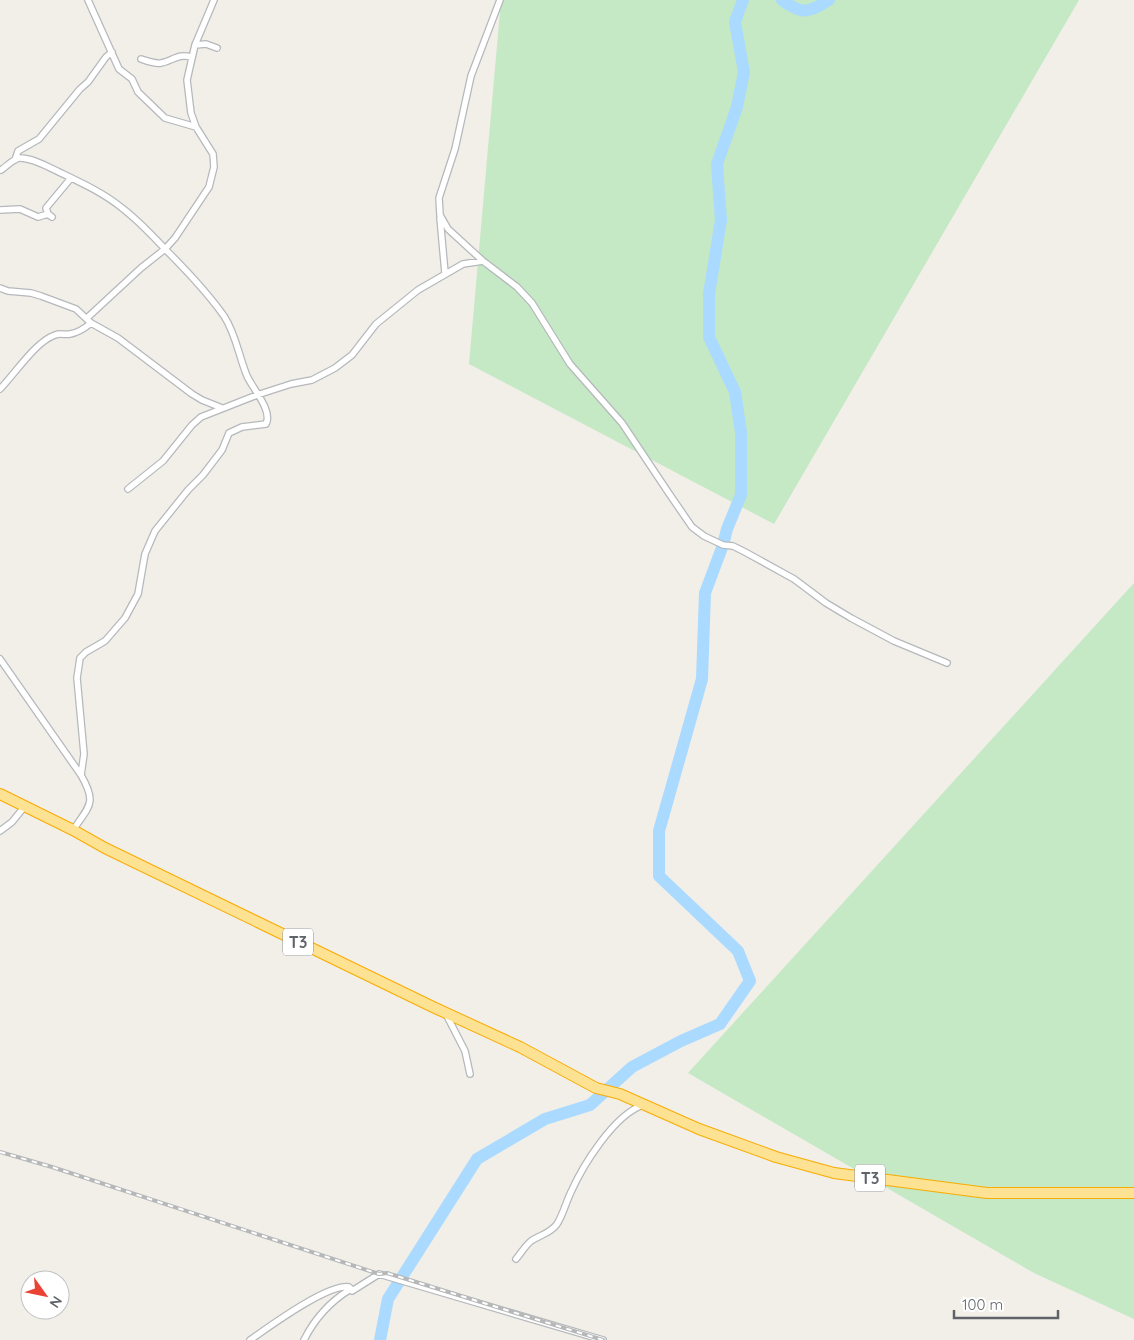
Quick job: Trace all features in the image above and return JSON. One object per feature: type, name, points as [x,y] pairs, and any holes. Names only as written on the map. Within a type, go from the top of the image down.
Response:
[{"type":"highway","name":"T3","points":[[0,794],[105,848],[438,1010],[520,1047],[596,1088],[620,1094],[699,1129],[741,1145],[834,1173],[988,1193],[1134,1193]]},
{"type":"street","points":[[88,0],[119,69],[132,79],[137,90],[162,116],[196,127]]},
{"type":"street","points":[[86,318],[165,249],[175,238],[209,187],[214,161],[213,154],[196,127],[191,112],[186,80],[191,56],[214,0]]},
{"type":"street","points":[[445,273],[439,198],[455,149],[471,76],[500,0]]},
{"type":"street","points":[[195,45],[206,44],[217,48]]},
{"type":"street","points":[[14,160],[15,154],[20,149],[39,139],[112,52]]},
{"type":"street","points":[[141,59],[161,63],[183,55],[191,56]]},
{"type":"street","points":[[1,170],[14,160],[23,158],[35,162],[71,178],[121,207],[153,236],[197,281],[225,318],[248,377],[257,395],[265,405],[268,422],[262,425],[238,428],[229,433],[222,450],[155,531],[144,561],[138,594],[126,618],[105,641],[86,652],[80,658],[77,678],[84,754],[81,775]]},
{"type":"street","points":[[0,210],[20,210],[38,217],[50,216],[46,208],[47,205],[71,178]]},
{"type":"street","points":[[440,215],[448,228],[483,261],[517,287],[532,303],[570,364],[622,423],[692,527],[704,536],[723,545],[733,546],[794,579],[826,603],[851,618],[894,640],[947,663]]},
{"type":"street","points":[[128,490],[163,461],[192,425],[202,417],[257,395],[291,384],[312,380],[335,368],[352,354],[376,324],[418,290],[463,264],[483,261]]},
{"type":"street","points":[[0,288],[8,291],[32,293],[76,308],[91,324],[118,338],[197,397],[222,408]]},
{"type":"street","points":[[0,389],[36,348],[49,338],[56,334],[69,335],[91,324]]},
{"type":"street","points":[[0,659],[81,775],[91,794],[87,810],[73,830]]},
{"type":"street","points":[[0,831],[12,822],[25,806]]},
{"type":"street","points":[[438,1010],[446,1014],[456,1032],[465,1051],[470,1074]]},
{"type":"street","points":[[516,1259],[532,1242],[556,1224],[580,1173],[592,1154],[625,1116],[634,1108],[643,1104]]},
{"type":"street","points":[[304,1340],[311,1327],[340,1295],[349,1290],[352,1291],[379,1274],[603,1340]]},
{"type":"street","points":[[250,1340],[296,1309],[327,1293],[343,1286],[349,1287],[352,1291]]},
{"type":"green space","points":[[501,0],[1079,0],[774,524],[469,364]]},
{"type":"green space","points":[[1134,583],[1134,1319],[1034,1273],[688,1073]]},
{"type":"waterway","points":[[380,1340],[388,1299],[477,1159],[545,1119],[590,1105],[632,1067],[681,1041],[720,1024],[750,981],[738,951],[659,876],[659,831],[702,679],[705,593],[741,495],[741,432],[735,392],[709,337],[709,294],[721,220],[717,164],[737,107],[744,72],[735,22],[743,0]]},
{"type":"waterway","points":[[782,0],[800,10],[816,8],[829,0]]},
{"type":"railway","points":[[0,1152],[52,1167],[379,1274],[387,1273],[603,1340]]}]
